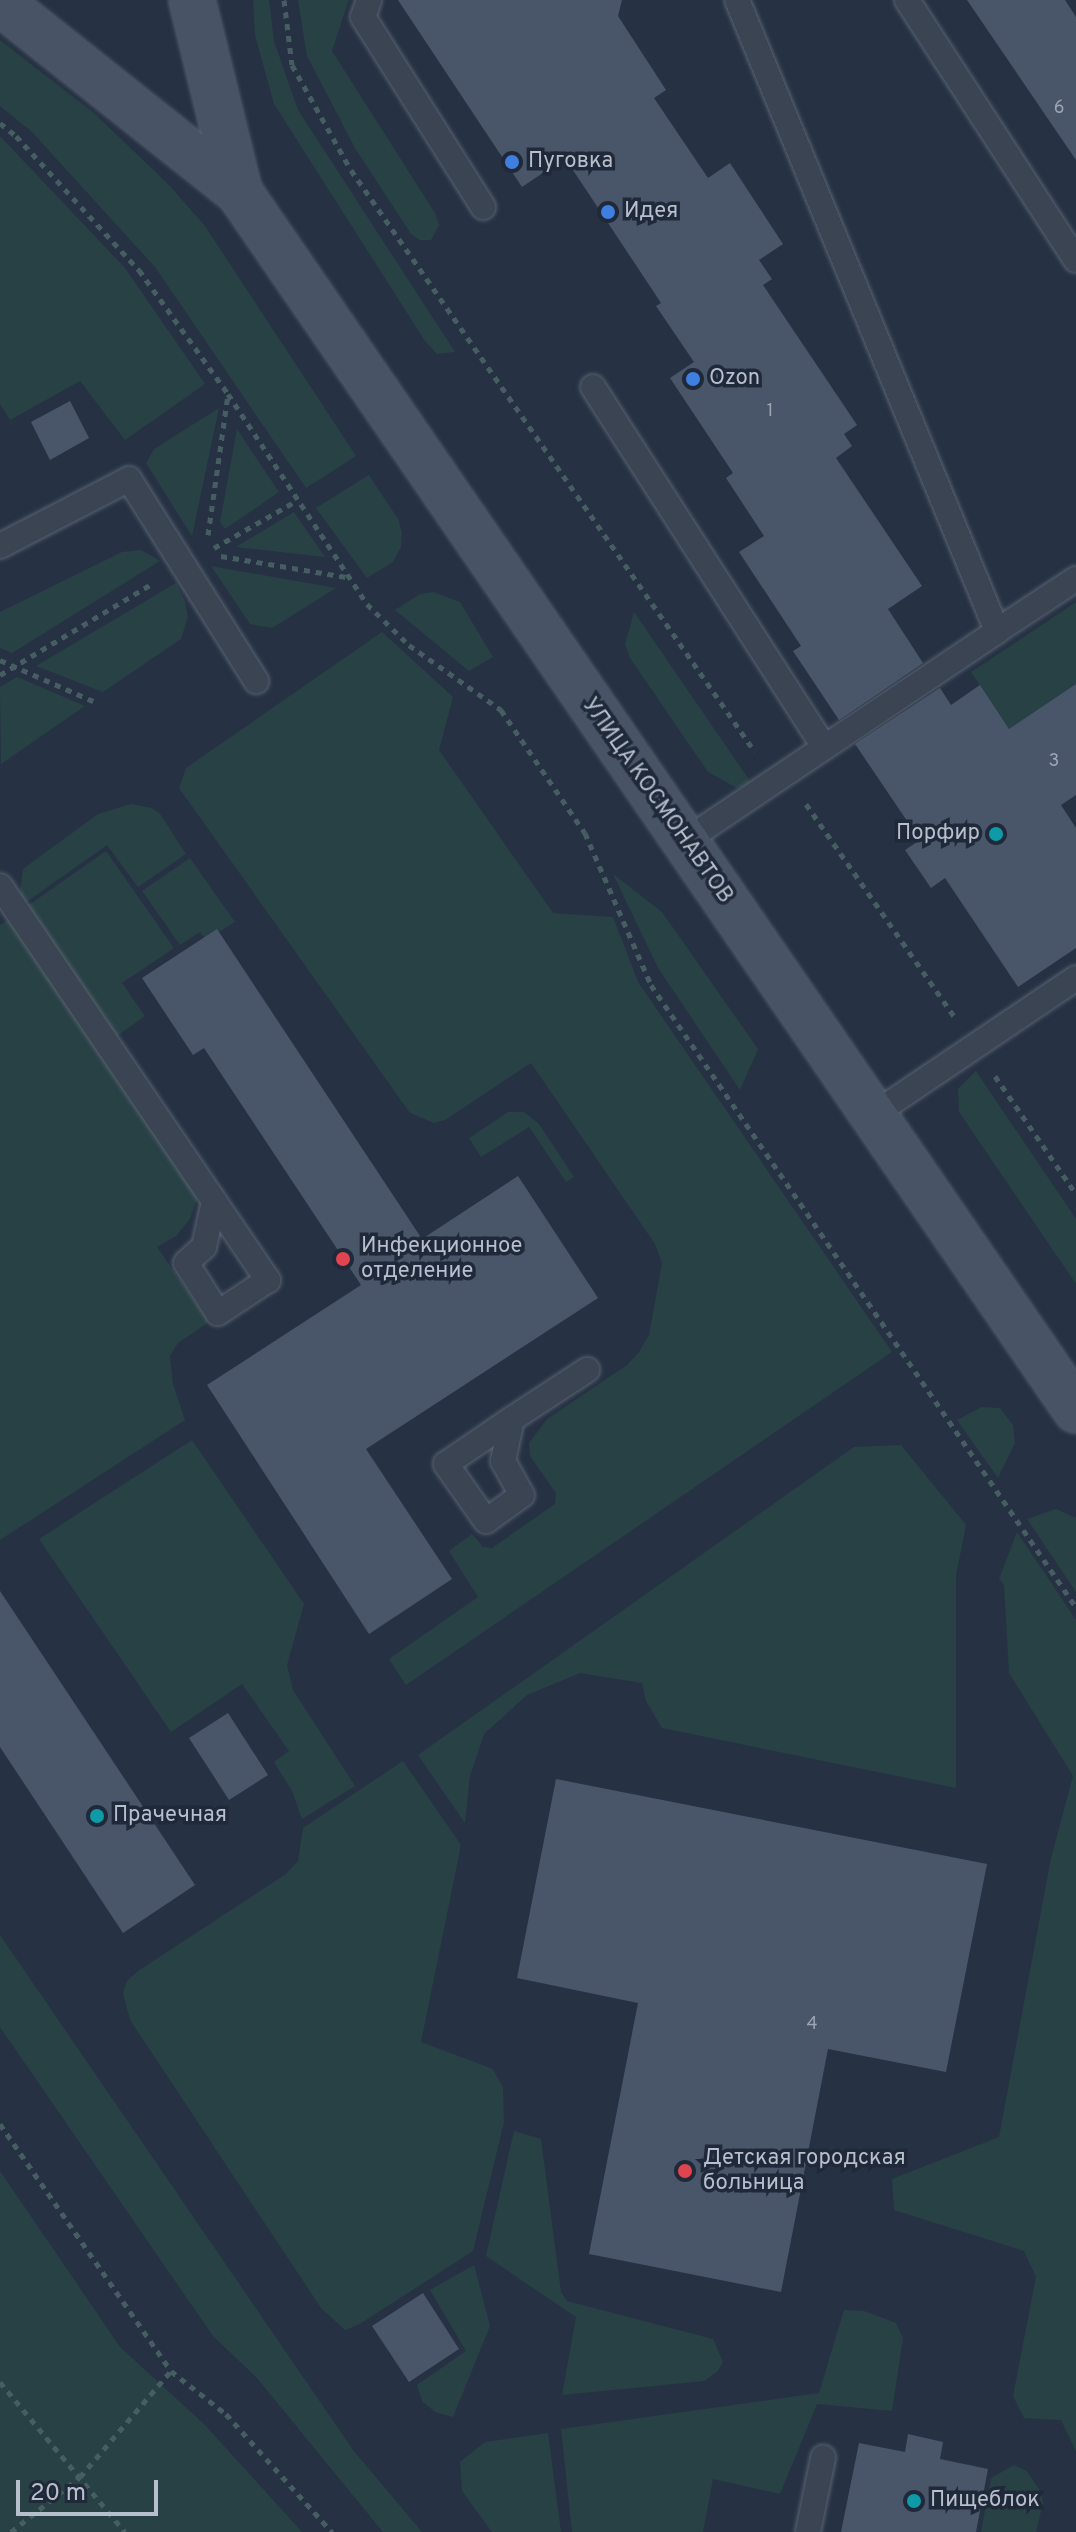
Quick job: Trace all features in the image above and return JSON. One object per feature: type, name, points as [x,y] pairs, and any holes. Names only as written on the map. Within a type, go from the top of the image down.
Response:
[{"type":"main road","name":"УЛИЦА КОСМОНАВТОВ","points":[[192,0],[239,192]]},
{"type":"main road","name":"УЛИЦА КОСМОНАВТОВ","points":[[0,2],[239,192],[1076,1410]]},
{"type":"lane","points":[[369,0],[363,17],[483,207]]},
{"type":"lane","points":[[737,0],[997,631]]},
{"type":"lane","points":[[907,0],[1076,260]]},
{"type":"lane","points":[[593,387],[824,747]]},
{"type":"lane","points":[[0,546],[129,479],[196,558],[256,681]]},
{"type":"lane","points":[[685,841],[1076,579]]},
{"type":"lane","points":[[0,886],[214,1201]]},
{"type":"lane","points":[[873,1115],[1076,978]]},
{"type":"lane","points":[[512,1419],[587,1370]]},
{"type":"lane","points":[[808,2532],[823,2458]]},
{"type":"path","points":[[284,0],[292,65],[351,170],[754,751],[785,774],[1076,1194]]},
{"type":"path","points":[[0,123],[16,136],[139,270],[228,394],[367,604],[409,645],[501,710],[585,833],[651,985],[1076,1607]]},
{"type":"path","points":[[196,558],[228,394]]},
{"type":"path","points":[[0,675],[296,501]]},
{"type":"path","points":[[196,558],[347,577]]},
{"type":"path","points":[[0,660],[93,701]]},
{"type":"path","points":[[0,2124],[171,2371],[226,2414],[332,2532]]},
{"type":"path","points":[[11,2532],[80,2477],[171,2371]]},
{"type":"path","points":[[0,2382],[125,2532]]},
{"type":"green space","points":[[253,0],[269,0],[274,41],[298,110],[455,352],[437,354],[425,341],[274,104],[255,35]]},
{"type":"green space","points":[[298,0],[349,0],[332,51],[435,213],[439,225],[431,240],[420,240],[411,234],[355,148],[307,56]]},
{"type":"green space","points":[[0,40],[94,113],[169,185],[205,226],[356,456],[306,488],[155,267],[32,132],[0,106]]},
{"type":"green space","points":[[0,136],[125,268],[205,384],[125,440],[80,381],[10,420],[0,404]]},
{"type":"green space","points":[[219,408],[192,536],[146,463],[154,449]]},
{"type":"green space","points":[[237,429],[279,492],[225,529],[220,522]]},
{"type":"green space","points":[[369,475],[398,519],[402,533],[401,547],[393,562],[367,578],[316,508]]},
{"type":"green space","points":[[294,512],[325,557],[236,547]]},
{"type":"green space","points":[[141,550],[160,561],[12,653],[0,648],[0,612],[122,552]]},
{"type":"green space","points":[[211,566],[336,588],[272,628],[250,624]]},
{"type":"green space","points":[[176,583],[185,601],[188,617],[181,639],[103,692],[36,666]]},
{"type":"green space","points":[[433,592],[460,602],[493,657],[469,671],[395,610],[420,594]]},
{"type":"green space","points":[[1076,602],[1076,684],[1009,729],[971,672]]},
{"type":"green space","points":[[634,612],[752,784],[737,788],[708,772],[630,658],[625,644]]},
{"type":"green space","points":[[382,632],[453,697],[439,750],[553,913],[613,917],[638,982],[892,1352],[406,1685],[389,1659],[478,1597],[449,1551],[472,1534],[483,1547],[492,1548],[555,1504],[556,1493],[530,1456],[529,1443],[547,1419],[627,1365],[639,1352],[649,1335],[662,1263],[655,1244],[531,1063],[445,1120],[434,1123],[410,1113],[179,788],[186,768]]},
{"type":"green space","points":[[17,677],[85,706],[1,764],[0,687]]},
{"type":"green space","points":[[131,804],[152,808],[160,814],[186,854],[138,887],[107,845],[25,903],[20,891],[23,869],[98,814]]},
{"type":"green space","points":[[106,851],[174,948],[122,983],[145,1016],[117,1036],[26,907]]},
{"type":"green space","points":[[190,858],[235,922],[206,940],[200,932],[180,945],[142,891]]},
{"type":"green space","points":[[613,874],[662,912],[758,1049],[740,1090],[658,968]]},
{"type":"green space","points":[[12,918],[190,1176],[197,1199],[190,1219],[176,1236],[157,1247],[209,1322],[178,1343],[170,1356],[173,1384],[185,1420],[0,1540],[0,925]]},
{"type":"green space","points":[[976,1071],[1076,1219],[1076,1284],[959,1112],[958,1089]]},
{"type":"green space","points":[[508,1112],[524,1112],[539,1124],[574,1177],[566,1182],[529,1127],[481,1157],[469,1138]]},
{"type":"green space","points":[[982,1407],[1000,1408],[1013,1425],[1015,1443],[998,1478],[957,1420]]},
{"type":"green space","points":[[192,1440],[304,1604],[287,1665],[293,1690],[355,1786],[302,1819],[292,1791],[274,1762],[289,1751],[242,1684],[171,1732],[39,1539]]},
{"type":"green space","points":[[901,1445],[966,1525],[956,1575],[956,1788],[662,1728],[646,1701],[642,1683],[580,1673],[527,1695],[484,1734],[470,1776],[465,1823],[418,1755],[854,1447]]},
{"type":"green space","points":[[1056,1509],[1076,1518],[1076,1592],[1027,1519]]},
{"type":"green space","points":[[1017,1532],[1076,1620],[1076,2451],[1061,2420],[1024,2418],[1013,2396],[1036,2277],[1024,2251],[894,2210],[892,2179],[999,2137],[1051,1858],[1073,1776],[1009,1673],[1004,1585],[999,1579]]},
{"type":"green space","points":[[403,1761],[461,1845],[421,2042],[493,2069],[503,2088],[504,2122],[473,2251],[358,2325],[345,2330],[321,2308],[130,2020],[123,1993],[127,1981],[138,1971],[286,1874],[298,1861],[303,1828]]},
{"type":"green space","points":[[0,1935],[353,2450],[422,2532],[383,2532],[257,2378],[213,2336],[0,2027]]},
{"type":"green space","points":[[514,2131],[541,2139],[561,2292],[567,2301],[713,2339],[723,2362],[717,2372],[704,2381],[562,2395],[576,2317],[486,2256]]},
{"type":"green space","points":[[0,2171],[120,2347],[205,2425],[302,2532],[0,2532]]},
{"type":"green space","points":[[474,2265],[490,2326],[453,2417],[435,2412],[422,2401],[417,2385],[466,2351],[430,2290]]},
{"type":"green space","points":[[844,2310],[864,2311],[896,2323],[903,2338],[892,2411],[817,2404],[780,2494],[713,2479],[703,2532],[572,2532],[561,2429],[819,2393]]},
{"type":"green space","points":[[548,2433],[561,2532],[492,2532],[462,2491],[460,2462],[485,2442]]},
{"type":"green space","points":[[1014,2465],[1027,2471],[1041,2492],[1043,2503],[1036,2532],[981,2532],[991,2478]]},
{"type":"building","points":[[398,0],[622,0],[618,16],[666,90],[654,98],[708,178],[730,163],[783,244],[759,260],[772,279],[763,285],[857,425],[844,434],[852,446],[836,458],[922,586],[888,609],[923,663],[839,720],[793,651],[801,646],[739,552],[764,536],[726,478],[733,473],[670,378],[694,362],[656,306],[661,303],[565,158],[522,187]]},
{"type":"building","points":[[967,0],[1065,0],[1076,17],[1076,160]]},
{"type":"building","points":[[70,401],[89,438],[50,460],[31,422]]},
{"type":"building","name":"Порфир","points":[[1076,684],[1076,795],[1061,805],[1076,828],[1076,948],[1018,987],[945,878],[931,888],[905,850],[920,840],[855,744],[940,688],[951,705],[980,685],[1009,729]]},
{"type":"building","points":[[217,929],[422,1239],[518,1176],[598,1298],[366,1449],[452,1579],[369,1634],[207,1385],[361,1285],[204,1048],[193,1055],[142,978]]},
{"type":"building","name":"Прачечная","points":[[0,1591],[195,1885],[123,1933],[0,1747]]},
{"type":"building","points":[[228,1713],[268,1775],[229,1800],[189,1738]]},
{"type":"building","points":[[556,1779],[987,1864],[946,2072],[828,2049],[781,2292],[589,2254],[638,2003],[517,1978]]},
{"type":"building","points":[[423,2293],[459,2349],[409,2382],[372,2326]]},
{"type":"building","name":"Пищеблок","points":[[908,2434],[943,2442],[940,2459],[988,2469],[976,2532],[841,2532],[859,2443],[905,2452]]},
{"type":"place","name":"Пуговка","points":[[512,162]]},
{"type":"place","name":"Идея","points":[[608,212]]},
{"type":"place","name":"Ozon","points":[[693,379]]},
{"type":"place","name":"Порфир","points":[[996,834]]},
{"type":"place","name":"Инфекционное отделение","points":[[343,1259]]},
{"type":"place","name":"Прачечная","points":[[97,1816]]},
{"type":"place","name":"Детская городская больница","points":[[685,2171]]},
{"type":"place","name":"Пищеблок","points":[[914,2501]]}]
